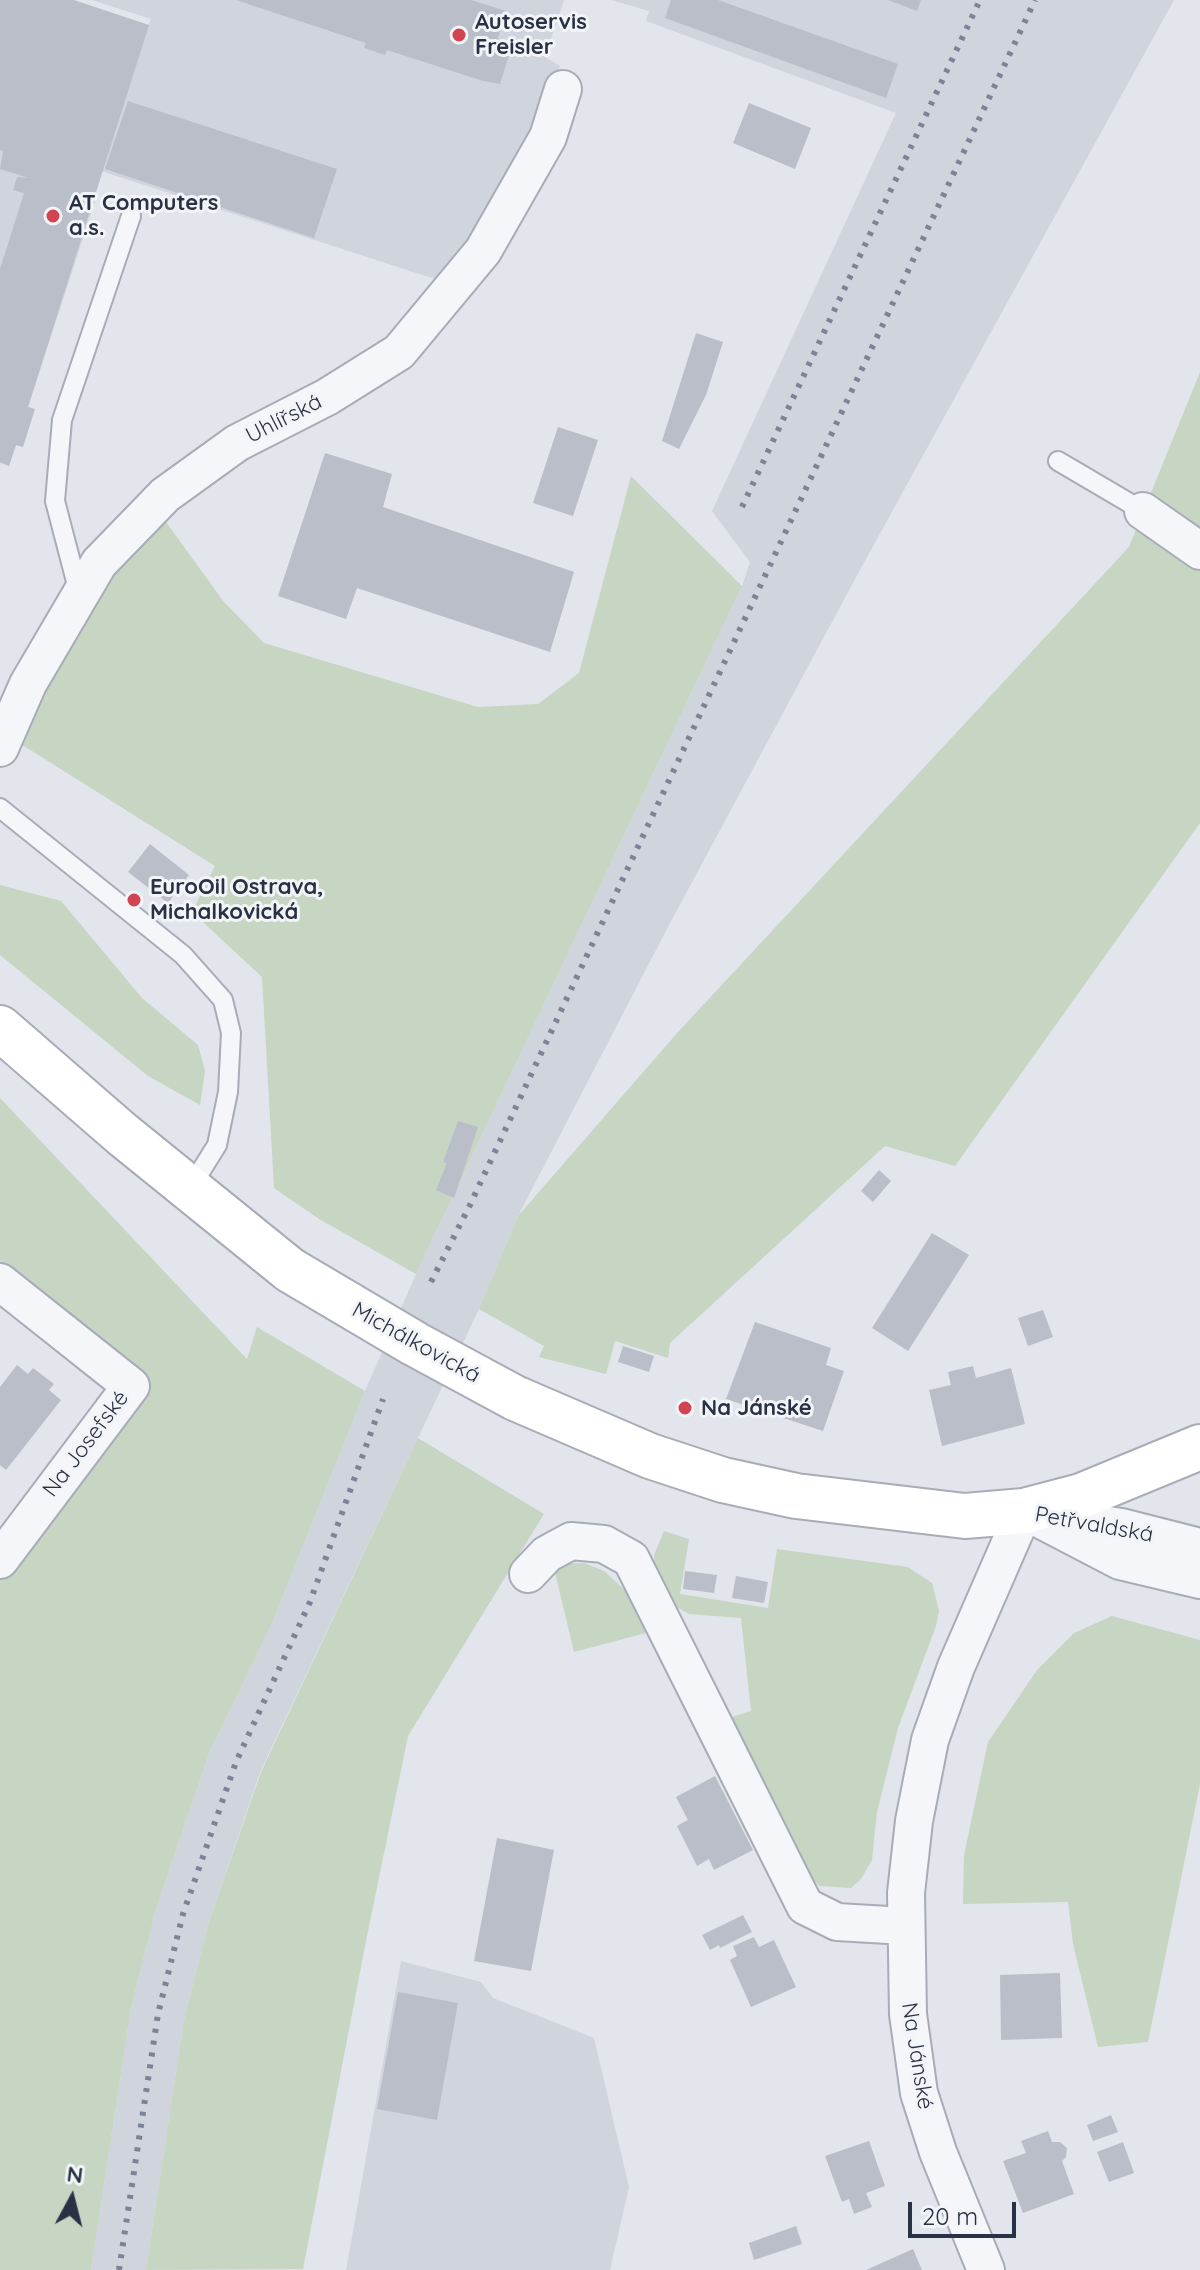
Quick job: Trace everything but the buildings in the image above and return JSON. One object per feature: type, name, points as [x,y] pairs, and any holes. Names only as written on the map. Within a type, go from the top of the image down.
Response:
[{"type":"street","name":"Uhlířská","points":[[0,748],[28,684],[99,563],[165,495],[237,443],[327,397],[399,352],[483,251],[548,137],[563,89]]},
{"type":"street","points":[[1143,511],[1200,551]]},
{"type":"street","name":"Michálkovická","points":[[0,1028],[189,1190],[290,1270],[415,1344],[515,1398],[650,1456],[723,1480],[796,1496],[965,1516],[1024,1511],[1081,1496],[1200,1447]]},
{"type":"street","name":"Na Josefské","points":[[0,1282],[131,1386],[0,1560]]},
{"type":"street","name":"Petřvaldská","points":[[1024,1511],[1121,1527],[1200,1547]]},
{"type":"street","name":"Petřvaldská","points":[[1024,1511],[1120,1561],[1200,1580]]},
{"type":"street","name":"Na Jánské","points":[[986,2270],[938,2152],[919,2093],[908,2014],[905,1926],[914,1821],[930,1740],[956,1667],[1024,1511]]},
{"type":"street","points":[[528,1574],[547,1554],[571,1541],[604,1544],[631,1559],[805,1906],[837,1922],[905,1926]]},
{"type":"lane","points":[[80,596],[55,501],[62,420],[131,216]]},
{"type":"lane","points":[[1058,461],[1143,511]]},
{"type":"lane","points":[[0,808],[183,955],[223,1000],[231,1033],[228,1092],[217,1145],[189,1190]]},
{"type":"shaded area","points":[[0,0],[148,26],[151,19],[92,0],[564,0],[545,57],[560,66],[522,152],[480,226],[441,281],[101,171],[95,201],[9,466],[1,463],[0,466]]},
{"type":"shaded area","points":[[611,0],[1174,0],[861,568],[669,925],[518,1216],[479,1309],[260,1772],[209,1922],[184,2019],[146,2270],[91,2270],[131,2008],[157,1906],[210,1751],[270,1628],[365,1391],[416,1274],[742,586],[750,562],[712,511],[896,113],[646,21],[649,11]]},
{"type":"shaded area","points":[[401,1961],[481,1982],[493,1998],[594,2038],[629,2187],[610,2270],[346,2270]]},
{"type":"green space","points":[[1200,372],[1200,823],[955,1166],[885,1146],[670,1343],[668,1358],[615,1341],[606,1374],[539,1357],[544,1346],[479,1309],[518,1216],[678,1032],[1129,547]]},
{"type":"green space","points":[[631,476],[742,586],[416,1274],[319,1219],[274,1188],[262,977],[192,912],[215,866],[16,741],[75,622],[163,518],[224,602],[264,643],[478,707],[538,704],[579,673]]},
{"type":"green space","points":[[0,885],[61,901],[142,998],[198,1045],[205,1071],[200,1105],[148,1076],[0,955]]},
{"type":"green space","points":[[0,1098],[247,1359],[257,1327],[365,1391],[270,1628],[210,1751],[157,1906],[131,2008],[91,2270],[0,2270],[0,1572],[147,1378],[0,1261]]},
{"type":"green space","points":[[418,1438],[544,1514],[408,1736],[303,2269],[146,2270],[184,2019],[209,1922],[261,1772]]},
{"type":"green space","points":[[664,1531],[689,1539],[680,1594],[768,1608],[777,1549],[908,1567],[932,1583],[939,1611],[936,1626],[898,1728],[877,1812],[872,1860],[861,1879],[851,1888],[820,1886],[803,1873],[739,1744],[732,1717],[751,1711],[741,1618],[689,1614],[677,1607],[655,1571],[654,1555]]},
{"type":"green space","points":[[584,1563],[604,1571],[625,1590],[646,1633],[574,1652],[553,1564]]},
{"type":"green space","points":[[1112,1616],[1200,1640],[1200,1784],[1148,2042],[1098,2047],[1073,1944],[1068,1902],[963,1904],[964,1855],[988,1742],[1037,1670],[1074,1633]]},
{"type":"railway","points":[[742,507],[980,0]]},
{"type":"railway","points":[[431,1282],[469,1207],[1035,0]]},
{"type":"railway","points":[[119,2270],[158,2014],[183,1914],[236,1762],[310,1602],[383,1399]]},
{"type":"place","name":"Autoservis Freisler","points":[[459,35]]},
{"type":"place","name":"AT Computers a.s.","points":[[53,216]]},
{"type":"place","name":"EuroOil Ostrava, Michalkovická","points":[[134,900]]},
{"type":"place","name":"Na Jánské","points":[[685,1408]]}]
